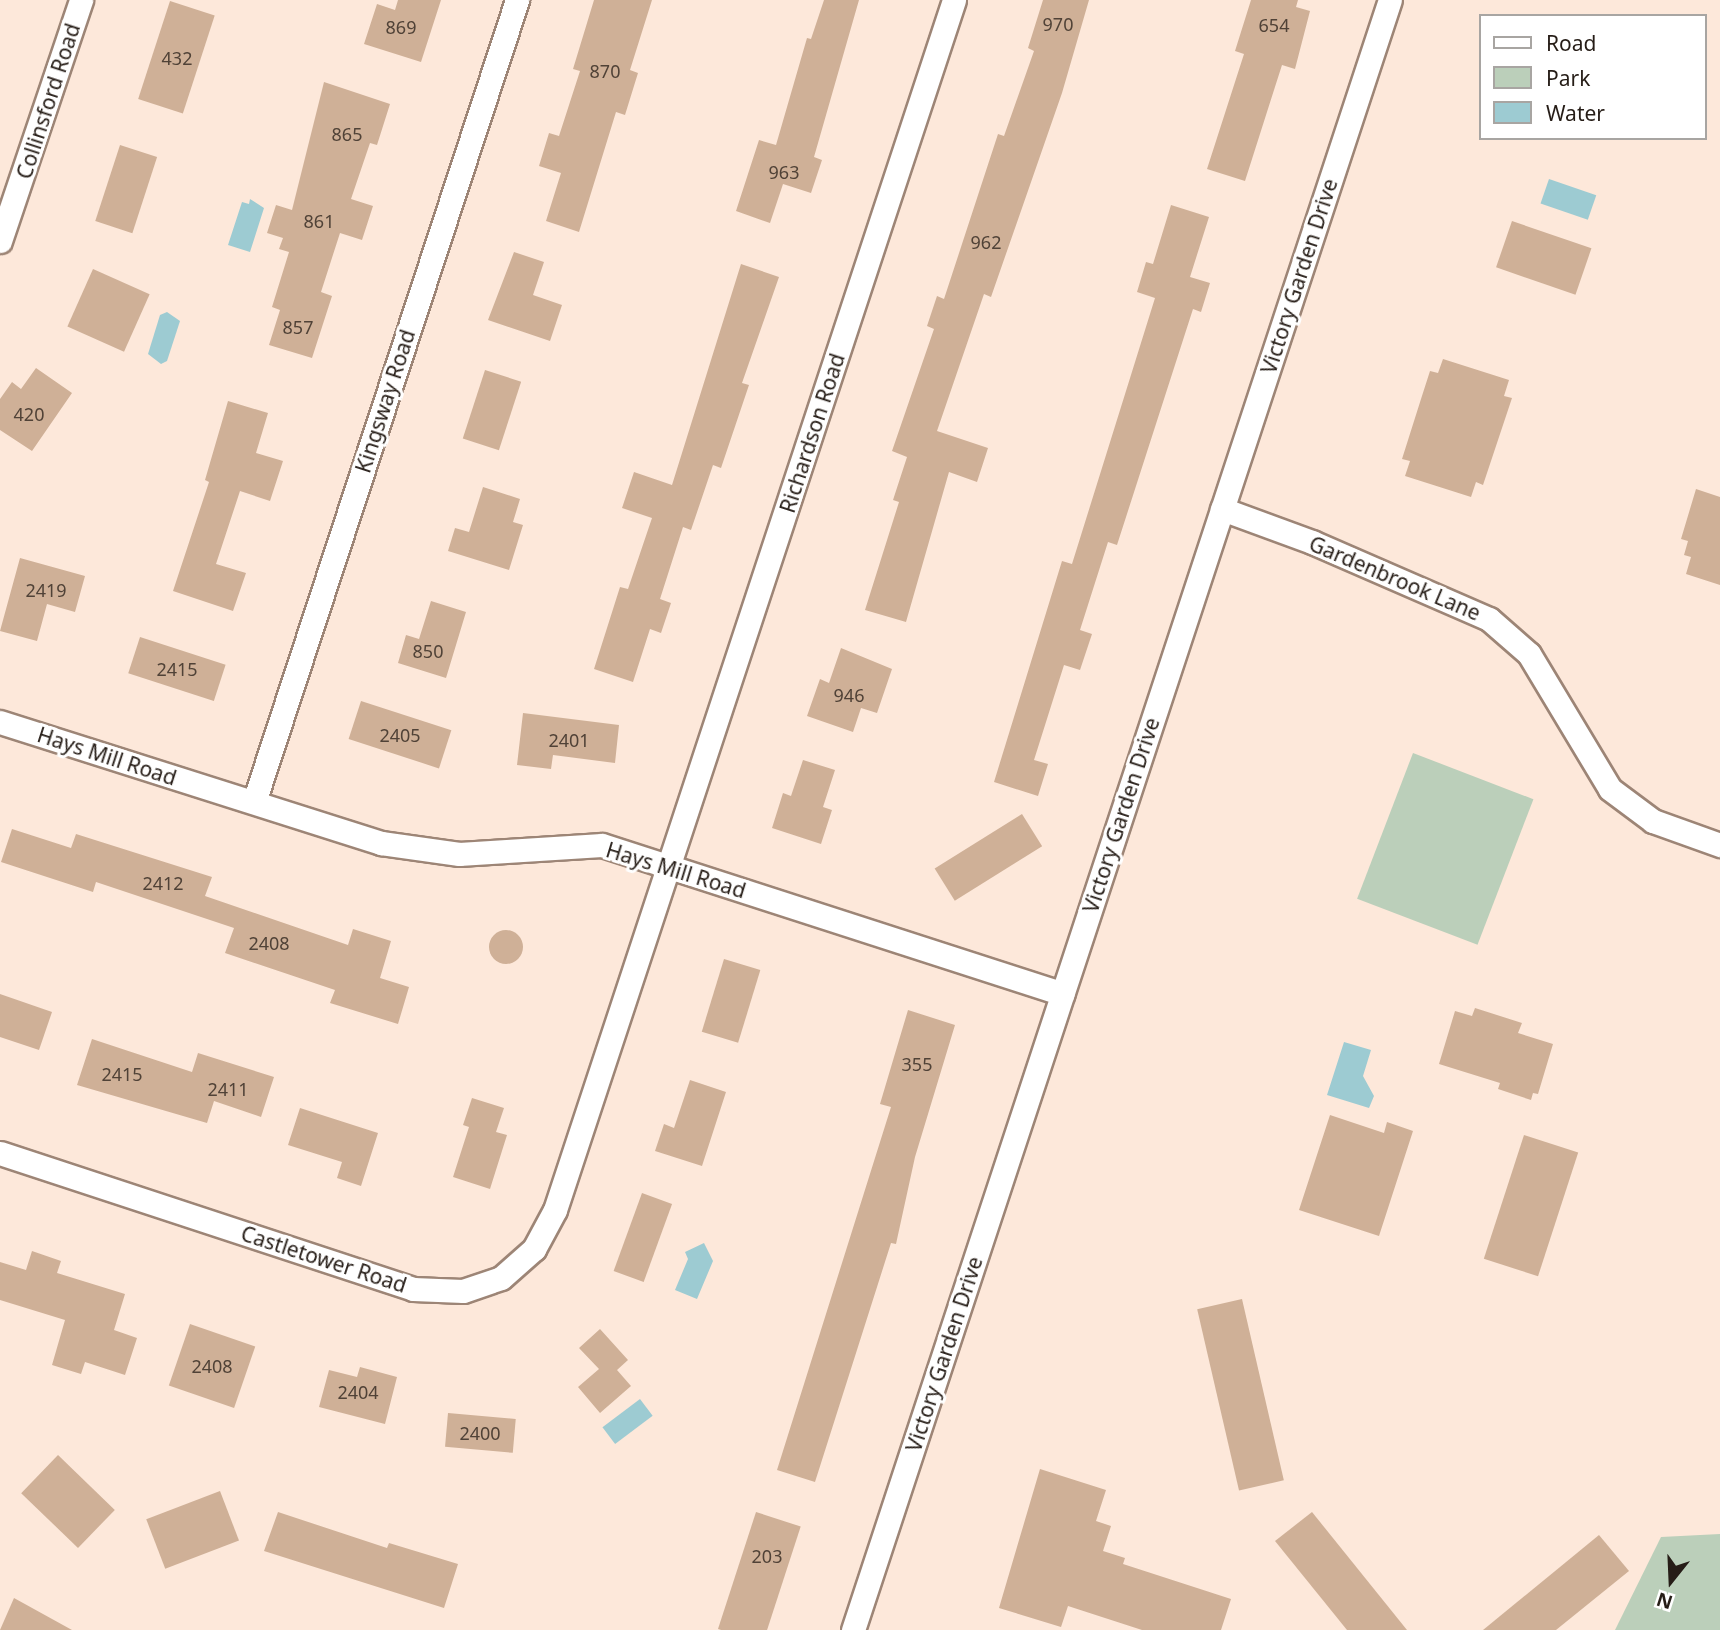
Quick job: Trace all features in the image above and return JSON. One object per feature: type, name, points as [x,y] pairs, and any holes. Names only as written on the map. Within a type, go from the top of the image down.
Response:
[{"type":"street","name":"Collinsford Road","points":[[0,242],[81,0]]},
{"type":"street","name":"Kingsway Road","points":[[254,802],[517,0]]},
{"type":"street","name":"Richardson Road","points":[[670,866],[954,0]]},
{"type":"street","name":"Victory Garden Drive","points":[[853,1630],[1390,0]]},
{"type":"street","name":"Gardenbrook Lane","points":[[1222,509],[1312,542],[1489,619],[1529,654],[1610,789],[1653,821],[1720,845]]},
{"type":"street","name":"Hays Mill Road","points":[[0,722],[382,843],[459,854],[601,845],[1063,994]]},
{"type":"street","name":"Castletower Road","points":[[0,1153],[413,1289],[463,1291],[501,1278],[534,1250],[555,1210],[670,866]]},
{"type":"green space","points":[[1413,753],[1533,799],[1478,945],[1357,899]]},
{"type":"green space","points":[[1720,1534],[1720,1630],[1615,1630],[1661,1537]]},
{"type":"water","points":[[1549,179],[1596,195],[1588,220],[1541,204]]},
{"type":"water","points":[[250,199],[264,208],[250,252],[228,245],[242,202],[249,204]]},
{"type":"water","points":[[167,312],[180,321],[167,361],[161,364],[148,354],[160,315]]},
{"type":"water","points":[[1344,1042],[1371,1050],[1363,1076],[1374,1096],[1369,1108],[1327,1095]]},
{"type":"water","points":[[704,1243],[713,1261],[697,1299],[675,1290],[688,1259],[685,1252]]},
{"type":"water","points":[[640,1399],[653,1416],[615,1444],[602,1427]]},
{"type":"building","points":[[398,0],[441,0],[421,62],[364,44],[377,4],[395,10]]},
{"type":"building","points":[[594,0],[652,0],[630,70],[638,73],[625,115],[616,112],[579,232],[546,221],[561,173],[539,166],[549,133],[559,136],[580,71],[573,69]]},
{"type":"building","points":[[824,0],[859,0],[814,157],[822,160],[811,193],[783,184],[770,223],[736,211],[759,140],[776,145],[807,38],[811,39]]},
{"type":"building","points":[[1043,0],[1089,0],[1062,93],[991,297],[984,294],[937,431],[988,448],[977,482],[949,472],[906,622],[865,610],[899,502],[893,500],[907,457],[892,451],[934,329],[927,326],[937,296],[944,299],[998,134],[1004,136],[1034,51],[1028,48]]},
{"type":"building","points":[[1251,0],[1298,0],[1296,7],[1310,11],[1295,69],[1282,65],[1245,181],[1207,169],[1244,54],[1235,51]]},
{"type":"building","points":[[170,1],[215,16],[183,113],[138,99]]},
{"type":"building","points":[[324,82],[390,104],[377,145],[370,143],[351,199],[373,206],[362,240],[340,233],[321,292],[332,296],[312,358],[269,345],[280,310],[272,307],[289,252],[279,249],[283,238],[267,233],[276,205],[292,210]]},
{"type":"building","points":[[120,145],[157,157],[132,233],[95,221]]},
{"type":"building","points":[[1171,205],[1209,217],[1190,277],[1210,283],[1201,312],[1193,309],[1117,545],[1108,542],[1080,630],[1092,634],[1080,670],[1064,665],[1034,760],[1048,764],[1038,796],[994,782],[1062,561],[1072,564],[1155,298],[1137,292],[1146,262],[1153,264]]},
{"type":"building","points":[[1512,221],[1591,248],[1575,295],[1496,267]]},
{"type":"building","points":[[514,252],[544,262],[533,295],[562,305],[550,341],[488,320]]},
{"type":"building","points":[[741,264],[779,277],[742,383],[749,385],[721,468],[713,465],[691,530],[683,527],[660,599],[671,603],[661,633],[650,629],[633,682],[594,669],[620,587],[628,589],[652,518],[622,508],[634,472],[672,485]]},
{"type":"building","points":[[93,269],[150,294],[124,352],[67,327]]},
{"type":"building","points":[[1443,359],[1509,380],[1504,396],[1512,398],[1483,485],[1476,482],[1471,497],[1405,476],[1410,461],[1402,459],[1430,371],[1438,373]]},
{"type":"building","points":[[36,368],[72,393],[32,451],[0,430],[0,399],[12,382],[21,389]]},
{"type":"building","points":[[485,370],[521,382],[499,450],[463,438]]},
{"type":"building","points":[[228,401],[268,413],[256,453],[283,461],[270,501],[240,491],[216,564],[246,573],[233,611],[173,591],[209,482],[205,480]]},
{"type":"building","points":[[483,487],[520,499],[513,522],[523,525],[509,570],[448,551],[455,528],[469,532]]},
{"type":"building","points":[[1696,489],[1720,497],[1720,585],[1686,574],[1691,557],[1684,555],[1688,541],[1681,539]]},
{"type":"building","points":[[20,558],[85,576],[75,612],[47,604],[37,641],[0,631]]},
{"type":"building","points":[[431,601],[466,612],[446,678],[398,663],[406,635],[419,639]]},
{"type":"building","points":[[140,637],[226,665],[214,701],[128,673]]},
{"type":"building","points":[[841,648],[892,669],[877,713],[861,708],[853,732],[807,716],[820,679],[829,683]]},
{"type":"building","points":[[361,701],[451,730],[439,768],[349,739]]},
{"type":"building","points":[[523,713],[619,725],[615,763],[553,755],[551,769],[517,765]]},
{"type":"building","points":[[803,760],[835,770],[823,807],[832,810],[821,844],[772,828],[783,793],[791,796]]},
{"type":"building","points":[[1022,814],[1042,846],[955,901],[935,869]]},
{"type":"building","points":[[12,829],[71,848],[76,834],[212,877],[205,896],[348,945],[353,929],[391,941],[380,978],[409,987],[398,1024],[330,1003],[335,990],[225,953],[234,928],[96,882],[93,892],[1,862]]},
{"type":"building","points":[[506,930],[518,935],[523,947],[518,959],[506,964],[494,959],[489,947],[494,935]]},
{"type":"building","points":[[724,959],[760,970],[738,1043],[702,1032]]},
{"type":"building","points":[[0,994],[52,1012],[39,1050],[0,1037]]},
{"type":"building","points":[[1475,1008],[1522,1023],[1518,1033],[1553,1044],[1538,1094],[1533,1093],[1531,1100],[1498,1089],[1500,1083],[1439,1064],[1455,1011],[1472,1016]]},
{"type":"building","points":[[908,1010],[955,1025],[915,1157],[896,1244],[891,1243],[815,1482],[777,1470],[891,1107],[880,1104]]},
{"type":"building","points":[[92,1039],[192,1072],[198,1053],[274,1077],[261,1117],[214,1101],[207,1123],[77,1085]]},
{"type":"building","points":[[690,1080],[726,1092],[702,1166],[655,1151],[664,1124],[674,1128]]},
{"type":"building","points":[[472,1098],[504,1108],[496,1132],[507,1135],[490,1189],[453,1177],[469,1127],[463,1125]]},
{"type":"building","points":[[300,1108],[378,1133],[361,1186],[337,1178],[342,1162],[288,1145]]},
{"type":"building","points":[[1330,1115],[1384,1133],[1387,1122],[1413,1131],[1379,1236],[1299,1210]]},
{"type":"building","points":[[1524,1135],[1578,1153],[1538,1276],[1484,1259]]},
{"type":"building","points":[[642,1193],[672,1204],[644,1282],[614,1271]]},
{"type":"building","points":[[32,1251],[61,1261],[57,1273],[125,1294],[114,1330],[137,1338],[125,1375],[85,1362],[81,1374],[52,1365],[65,1320],[0,1300],[0,1262],[26,1270]]},
{"type":"building","points":[[1242,1299],[1284,1480],[1239,1491],[1197,1309]]},
{"type":"building","points":[[190,1324],[255,1346],[234,1408],[169,1385]]},
{"type":"building","points":[[600,1329],[628,1360],[617,1370],[631,1386],[600,1413],[578,1387],[599,1369],[579,1348]]},
{"type":"building","points":[[360,1367],[397,1377],[385,1424],[319,1407],[329,1370],[357,1377]]},
{"type":"building","points":[[448,1413],[516,1419],[513,1453],[445,1447]]},
{"type":"building","points":[[58,1455],[115,1510],[78,1548],[21,1493]]},
{"type":"building","points":[[1040,1469],[1106,1490],[1096,1521],[1111,1526],[1103,1551],[1125,1558],[1123,1564],[1231,1599],[1221,1630],[1142,1630],[1068,1606],[1061,1627],[999,1608]]},
{"type":"building","points":[[220,1491],[239,1540],[165,1569],[146,1519]]},
{"type":"building","points":[[278,1512],[387,1548],[389,1543],[458,1564],[444,1608],[264,1551]]},
{"type":"building","points":[[756,1512],[801,1527],[767,1630],[718,1629]]},
{"type":"building","points":[[1312,1512],[1407,1630],[1347,1630],[1275,1541]]},
{"type":"building","points":[[1599,1535],[1629,1571],[1556,1630],[1483,1630]]},
{"type":"building","points":[[14,1598],[72,1630],[0,1630]]}]
